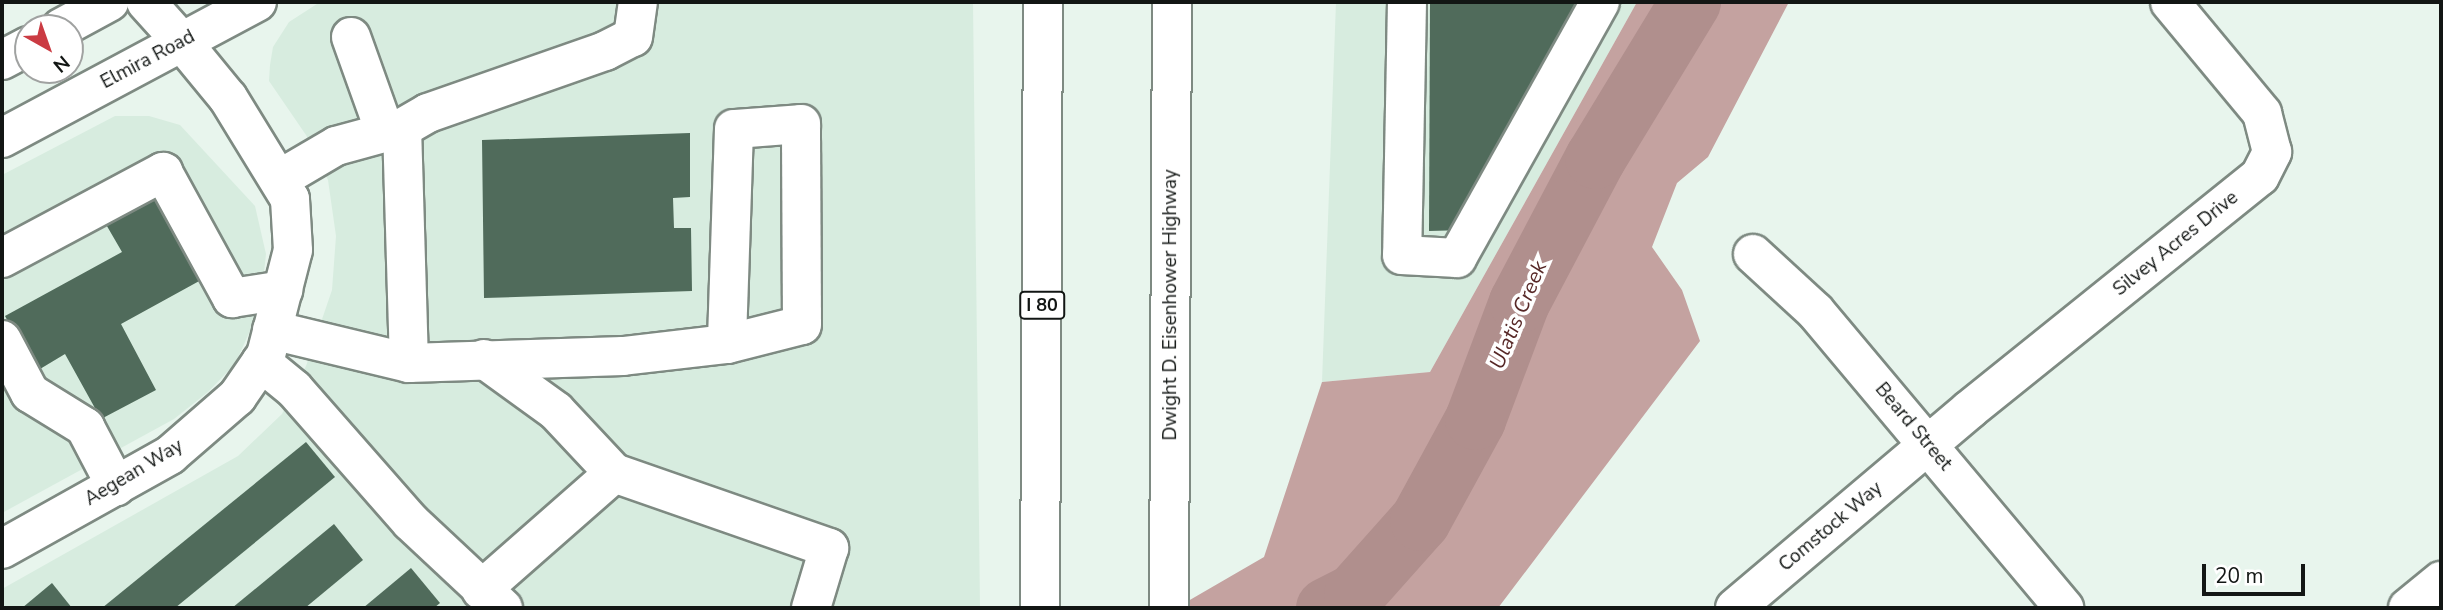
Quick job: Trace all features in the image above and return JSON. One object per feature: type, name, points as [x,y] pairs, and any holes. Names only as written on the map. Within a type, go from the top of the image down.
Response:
[{"type":"main road","points":[[84,15],[108,2]]},
{"type":"main road","name":"Aegean Way","points":[[7,535],[116,486],[170,455],[237,397],[266,346],[283,290],[293,250],[290,200],[280,179],[228,98],[146,2]]},
{"type":"main road","name":"Elmira Road","points":[[2,138],[257,2]]},
{"type":"main road","points":[[280,179],[336,146],[393,130],[428,113],[605,51],[633,37],[638,2]]},
{"type":"main road","name":"I 80","points":[[1041,608],[1043,2]]},
{"type":"main road","name":"Dwight D. Eisenhower Highway","points":[[1169,600],[1172,2]]},
{"type":"main road","points":[[1407,2],[1402,255],[1457,258],[1601,3]]},
{"type":"main road","name":"Silvey Acres Drive","points":[[1927,445],[2260,176],[2272,152],[2262,113],[2170,2]]},
{"type":"main road","points":[[351,37],[393,130],[410,363]]},
{"type":"main road","points":[[266,346],[410,363],[622,356],[727,344],[802,325],[801,124],[734,130],[727,344]]},
{"type":"main road","points":[[2,258],[163,172],[232,298],[283,290]]},
{"type":"main road","name":"Beard Street","points":[[1753,254],[1815,311],[2064,608]]},
{"type":"main road","points":[[2,340],[30,393],[85,427],[116,486]]},
{"type":"main road","points":[[266,346],[294,389],[411,522],[492,599],[614,473]]},
{"type":"main road","points":[[484,359],[556,411],[614,473],[829,548],[811,608]]},
{"type":"main road","name":"Comstock Way","points":[[1735,608],[1927,445]]},
{"type":"main road","points":[[2408,608],[2441,581]]},
{"type":"shaded area","points":[[320,2],[973,2],[980,608],[2,608],[2,589],[238,456],[282,414],[306,366],[332,290],[336,236],[328,180],[306,135],[269,81],[270,65],[273,47],[289,22]]},
{"type":"shaded area","points":[[1336,2],[1637,2],[1430,372],[1322,382]]},
{"type":"shaded area","points":[[1637,2],[1789,2],[1708,157],[1677,183],[1652,247],[1682,290],[1700,341],[1498,608],[1176,608],[1264,557],[1322,382],[1430,372]]},
{"type":"shaded area","points":[[115,116],[149,116],[180,125],[255,206],[266,254],[260,309],[235,364],[208,392],[174,419],[2,513],[2,175]]},
{"type":"building","points":[[1430,2],[1582,2],[1466,230],[1429,231]]},
{"type":"building","points":[[690,133],[690,197],[673,198],[674,228],[691,228],[692,291],[484,298],[482,140]]},
{"type":"building","points":[[164,188],[212,274],[121,324],[156,390],[101,419],[65,354],[35,372],[5,316],[122,252],[104,221]]},
{"type":"building","points":[[306,442],[335,477],[175,608],[102,608]]},
{"type":"building","points":[[334,524],[363,560],[305,608],[232,608]]},
{"type":"building","points":[[411,568],[440,603],[434,608],[363,608]]},
{"type":"building","points":[[52,583],[72,608],[22,608]]},
{"type":"waterway","name":"Ulatis Creek","points":[[1326,608],[1354,594],[1420,520],[1475,419],[1519,302],[1595,158],[1690,2]]}]
